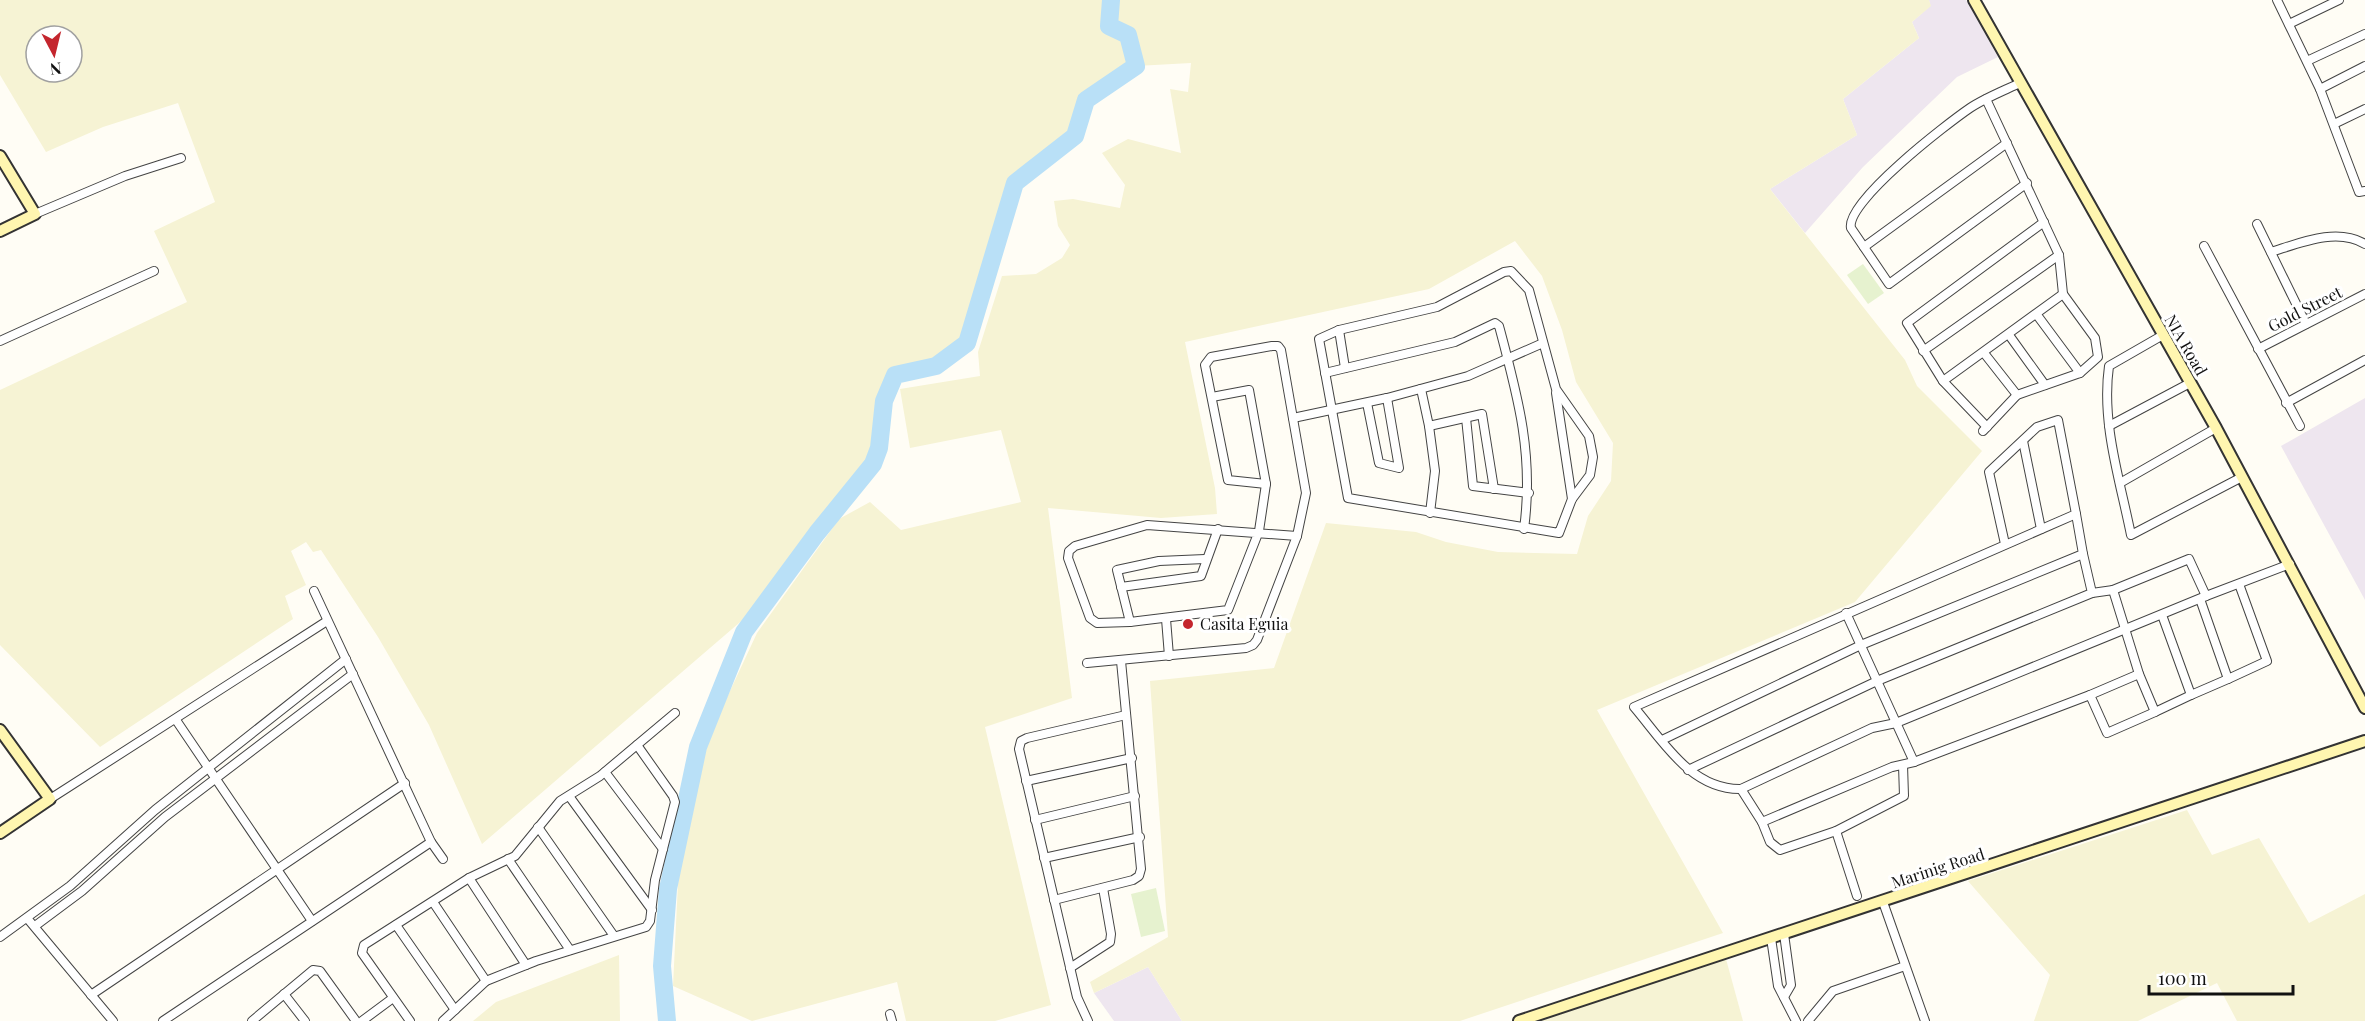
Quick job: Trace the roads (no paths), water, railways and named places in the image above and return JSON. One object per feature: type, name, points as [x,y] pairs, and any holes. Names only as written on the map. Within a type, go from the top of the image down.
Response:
[{"type":"street","name":"NIA Road","points":[[1974,0],[2216,428],[2365,708]]},
{"type":"street","points":[[2277,0],[2320,89],[2360,192],[2365,191]]},
{"type":"street","points":[[2289,24],[2340,0]]},
{"type":"street","points":[[2307,62],[2365,34]]},
{"type":"street","points":[[2320,89],[2365,66]]},
{"type":"street","points":[[2020,83],[1972,106],[1927,140],[1882,180],[1850,223],[1863,247],[1889,284],[2027,183]]},
{"type":"street","points":[[1986,99],[2027,183],[2059,255],[2063,294],[2095,338],[2098,357],[2080,373],[2017,395],[1985,429],[1943,381],[1907,323],[2044,222]]},
{"type":"street","points":[[2334,124],[2365,109]]},
{"type":"street","points":[[1863,247],[2007,143]]},
{"type":"street","points":[[0,231],[125,176],[181,158]]},
{"type":"street","points":[[1,160],[35,214]]},
{"type":"street","points":[[2257,224],[2306,324]]},
{"type":"street","points":[[2271,252],[2324,237],[2350,238],[2365,244]]},
{"type":"street","points":[[2204,246],[2300,426]]},
{"type":"street","points":[[1923,351],[2059,255]]},
{"type":"street","points":[[0,341],[154,271]]},
{"type":"street","points":[[1556,389],[1589,436],[1593,457],[1590,475],[1572,499],[1559,533],[1348,498],[1319,339],[1339,330],[1437,307],[1504,272],[1511,271],[1529,291],[1556,389],[1572,499]]},
{"type":"street","points":[[1943,381],[2063,294]]},
{"type":"street","name":"Gold Street","points":[[2258,349],[2365,294]]},
{"type":"street","points":[[2037,315],[2080,373]]},
{"type":"street","points":[[1325,373],[1455,342],[1495,323],[1499,326],[1508,357],[1528,456],[1529,493],[1524,529]]},
{"type":"street","points":[[1339,330],[1345,368]]},
{"type":"street","points":[[2009,335],[2045,385]]},
{"type":"street","points":[[2163,335],[2109,366],[2105,396],[2131,535],[2242,477]]},
{"type":"street","points":[[1293,418],[1387,399],[1468,376],[1543,343]]},
{"type":"street","points":[[1087,663],[1169,656],[1253,645],[1297,536],[1306,493],[1281,350],[1278,346],[1206,360],[1205,365],[1228,480],[1266,484]]},
{"type":"street","points":[[1984,353],[2017,395]]},
{"type":"street","points":[[2286,403],[2365,360]]},
{"type":"street","points":[[2109,426],[2190,383]]},
{"type":"street","points":[[1212,397],[1249,390],[1266,484],[1259,531],[1228,610],[1166,619],[1093,622],[1068,558],[1069,551],[1075,546],[1147,525],[1259,531],[1297,536]]},
{"type":"street","points":[[1421,390],[1435,471],[1430,513]]},
{"type":"street","points":[[1367,403],[1379,463],[1401,468],[1387,399]]},
{"type":"street","points":[[1429,426],[1478,414],[1484,417],[1494,489]]},
{"type":"street","points":[[1466,418],[1473,486],[1529,493]]},
{"type":"street","points":[[2004,544],[1989,472],[2037,427],[2058,420],[2092,593]]},
{"type":"street","points":[[2120,483],[2216,428]]},
{"type":"street","points":[[2023,441],[2042,529]]},
{"type":"street","points":[[2076,514],[1634,707],[1688,771],[1718,786],[1741,789],[1872,728],[1896,723],[2203,597],[2290,564]]},
{"type":"street","points":[[1121,587],[1201,576],[1205,559],[1218,530]]},
{"type":"street","points":[[1662,740],[1861,645],[2083,554]]},
{"type":"street","points":[[1130,622],[1116,574],[1117,570],[1159,561],[1205,559]]},
{"type":"street","points":[[1688,771],[1877,681],[2092,593],[2113,590],[2188,559],[2203,597],[2228,679]]},
{"type":"street","points":[[2090,695],[2108,733],[2266,661],[2239,584]]},
{"type":"street","points":[[2113,590],[2139,674],[2155,712]]},
{"type":"street","points":[[314,591],[431,842],[442,859]]},
{"type":"street","points":[[1846,613],[1914,762]]},
{"type":"street","points":[[2162,615],[2191,695]]},
{"type":"street","points":[[1166,619],[1169,656]]},
{"type":"street","points":[[0,833],[327,621]]},
{"type":"street","points":[[0,937],[70,886],[155,810],[210,769],[346,658]]},
{"type":"street","points":[[1054,900],[1139,876],[1140,837],[1121,661]]},
{"type":"street","points":[[35,927],[82,891],[165,817],[353,674]]},
{"type":"street","points":[[1762,822],[1892,767],[1914,762],[2139,674]]},
{"type":"street","points":[[410,1021],[362,949],[470,878],[523,849],[560,801],[605,772],[675,713]]},
{"type":"street","points":[[1089,1021],[1077,997],[1019,749],[1021,741],[1126,715]]},
{"type":"street","points":[[176,720],[312,921]]},
{"type":"street","points":[[0,730],[50,799]]},
{"type":"street","name":"Marinig Road","points":[[1519,1021],[2365,741]]},
{"type":"street","points":[[443,1021],[486,981],[570,950],[646,927],[652,910],[655,880],[675,802],[637,745]]},
{"type":"street","points":[[1026,781],[1132,758]]},
{"type":"street","points":[[1741,789],[1762,822],[1770,842],[1780,850],[1836,831],[1904,796],[1903,765]]},
{"type":"street","points":[[605,772],[663,849]]},
{"type":"street","points":[[91,995],[405,783]]},
{"type":"street","points":[[570,796],[652,910]]},
{"type":"street","points":[[1035,820],[1136,796]]},
{"type":"street","points":[[538,827],[614,936]]},
{"type":"street","points":[[1836,831],[1857,896]]},
{"type":"street","points":[[1044,858],[1140,837]]},
{"type":"street","points":[[163,1021],[431,842]]},
{"type":"street","points":[[508,859],[570,950]]},
{"type":"street","points":[[470,878],[526,965]]},
{"type":"street","points":[[1070,968],[1110,942],[1111,934],[1102,888]]},
{"type":"street","points":[[433,902],[486,981]]},
{"type":"street","points":[[1883,902],[1926,1021]]},
{"type":"street","points":[[27,918],[113,1021]]},
{"type":"street","points":[[396,925],[455,1010]]},
{"type":"street","points":[[1784,934],[1791,985],[1785,997]]},
{"type":"street","points":[[1771,938],[1778,986],[1796,1021]]},
{"type":"street","points":[[1808,1021],[1833,991],[1905,966]]},
{"type":"street","points":[[252,1021],[313,970],[320,971],[356,1021]]},
{"type":"street","points":[[284,994],[305,1021]]},
{"type":"street","points":[[362,1021],[393,998]]},
{"type":"waterway","points":[[667,1021],[662,966],[668,889],[698,747],[744,632],[817,533],[873,464],[879,448],[884,401],[895,375],[936,366],[967,343],[1015,183],[1075,136],[1086,100],[1136,66],[1128,35],[1109,26],[1111,0]]},
{"type":"place","name":"Casita Eguia","points":[[1188,624]]}]
